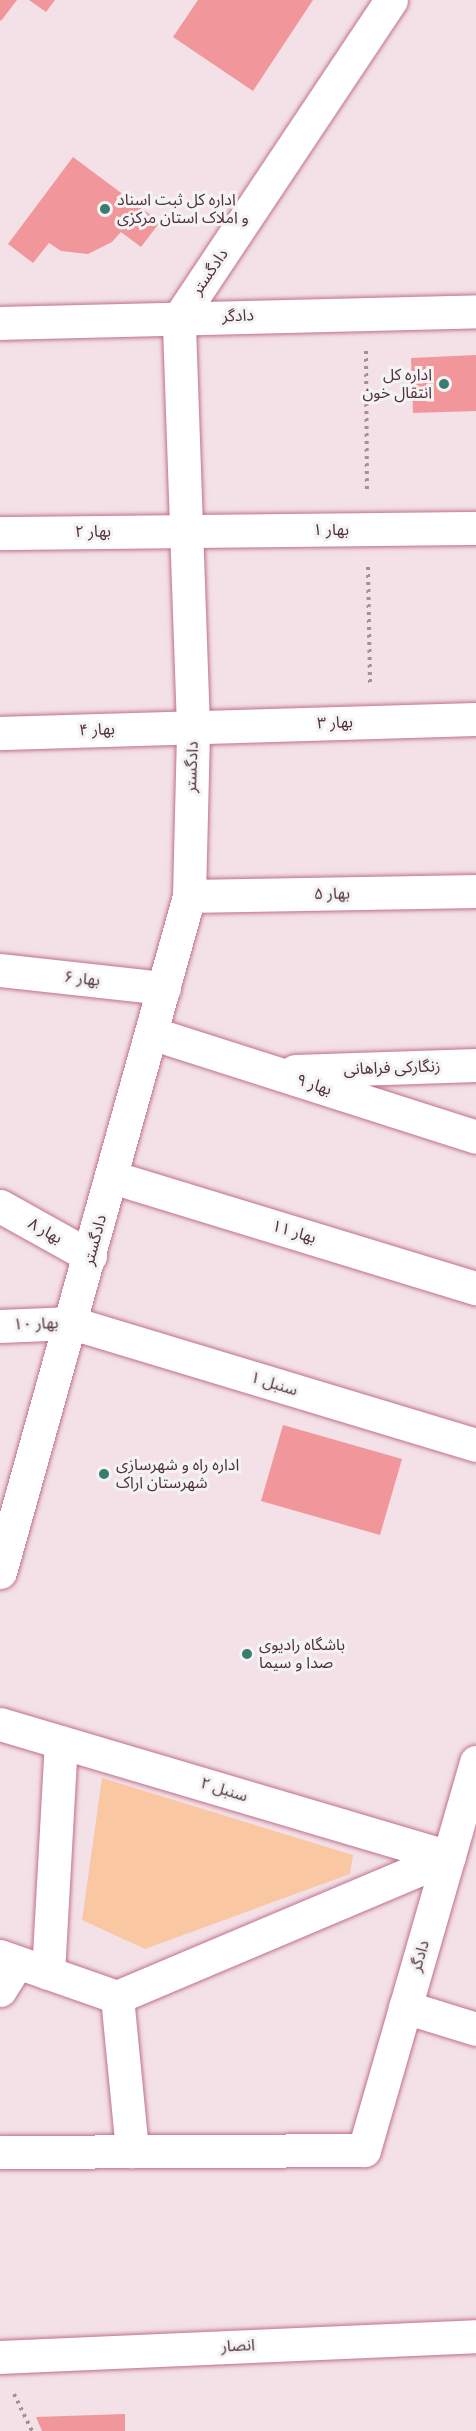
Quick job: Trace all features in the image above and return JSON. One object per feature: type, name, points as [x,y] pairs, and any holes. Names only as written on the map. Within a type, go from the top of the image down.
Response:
[{"type":"street","name":"دادگستر","points":[[0,1572],[8,1514],[72,1323],[189,896],[193,727],[179,318],[391,0]]},
{"type":"street","name":"دادگر","points":[[0,323],[476,311]]},
{"type":"street","name":"بهار ۱","points":[[186,531],[476,528]]},
{"type":"street","name":"بهار ۲","points":[[0,533],[186,531]]},
{"type":"street","name":"بهار ۳","points":[[193,727],[476,719]]},
{"type":"street","name":"بهار ۴","points":[[0,733],[193,727]]},
{"type":"street","name":"بهار ۵","points":[[189,896],[476,891]]},
{"type":"street","name":"بهار ۶","points":[[0,970],[164,988]]},
{"type":"street","name":"بهار ۹","points":[[152,1033],[476,1137]]},
{"type":"street","name":"زنگارکی فراهانی","points":[[272,1071],[476,1065]]},
{"type":"street","name":"بهار ۱۱","points":[[112,1177],[476,1288]]},
{"type":"street","name":"بهار ۸","points":[[0,1206],[90,1256]]},
{"type":"street","name":"بهار ۱۰","points":[[0,1326],[72,1323]]},
{"type":"street","name":"سنبل ۱","points":[[72,1323],[476,1445]]},
{"type":"street","name":"سنبل ۲","points":[[0,1724],[449,1857]]},
{"type":"street","points":[[48,1973],[61,1742]]},
{"type":"street","name":"دادگر","points":[[132,2151],[364,2150],[449,1857],[468,1817],[476,1762]]},
{"type":"street","points":[[0,1990],[9,1960],[117,1997],[449,1857]]},
{"type":"street","points":[[0,2152],[132,2151],[117,1997]]},
{"type":"street","points":[[405,2007],[476,2029]]},
{"type":"street","name":"انصار","points":[[4,2371],[476,2336]]},
{"type":"path","points":[[4,2371],[32,2431]]},
{"type":"shaded area","points":[[102,1778],[353,1855],[350,1874],[145,1949],[82,1920]]},
{"type":"building","points":[[0,0],[17,0],[1,21],[0,20]]},
{"type":"building","points":[[29,0],[55,0],[46,12]]},
{"type":"building","points":[[198,0],[313,0],[253,91],[173,37]]},
{"type":"building","points":[[73,157],[160,222],[141,247],[121,232],[112,242],[88,254],[61,251],[49,243],[33,263],[8,244]]},
{"type":"building","name":"اداره کل انتقال خون","points":[[476,355],[476,411],[413,413],[411,358]]},
{"type":"building","points":[[283,1425],[402,1459],[380,1535],[261,1501]]},
{"type":"building","points":[[125,2414],[125,2431],[42,2431],[36,2417]]},
{"type":"place","name":"اداره کل ثبت اسناد و املاک استان مرکزی","points":[[105,209]]},
{"type":"place","name":"اداره کل انتقال خون","points":[[444,384]]},
{"type":"place","name":"اداره راه و شهرسازی شهرستان اراک","points":[[104,1474]]},
{"type":"place","name":"باشگاه رادیوی صدا و سیما","points":[[247,1654]]}]
